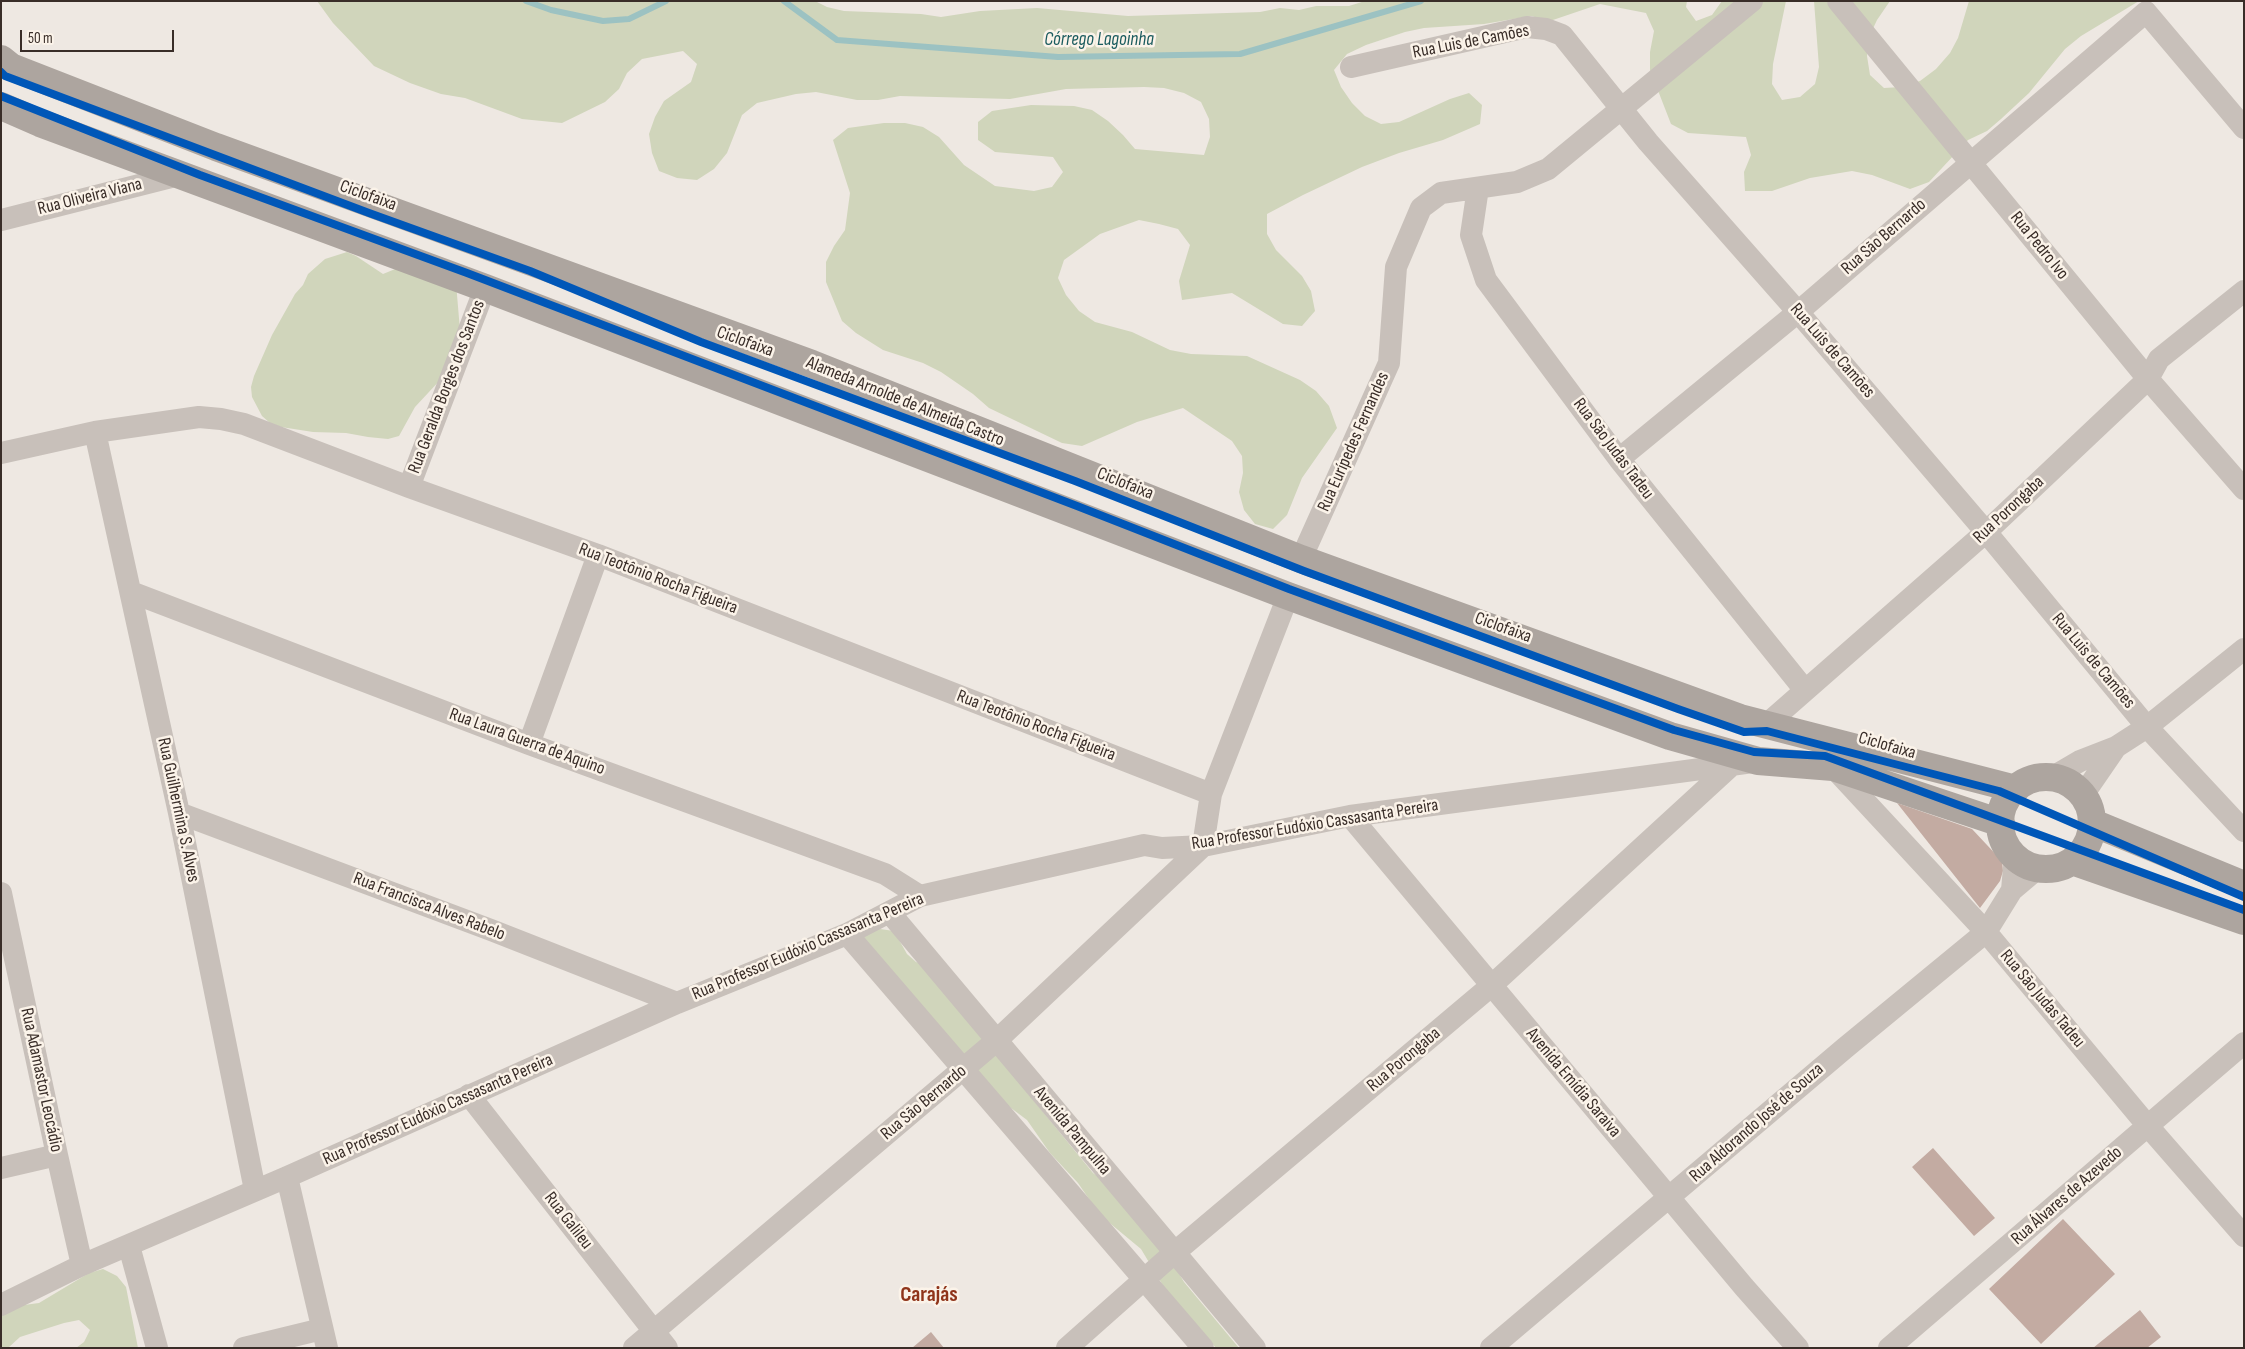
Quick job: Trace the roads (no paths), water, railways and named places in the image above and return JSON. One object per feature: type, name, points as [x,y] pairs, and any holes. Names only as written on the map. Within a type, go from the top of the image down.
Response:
[{"type":"main road","name":"Alameda Arnolde de Almeida Castro","points":[[1,59],[11,67],[216,147],[812,364],[1301,559],[1740,718],[2016,789]]},
{"type":"main road","points":[[1,106],[40,123],[484,288],[1288,596],[1670,736],[1746,763],[1833,767],[2001,823]]},
{"type":"main road","points":[[1065,511],[1079,471]]},
{"type":"main road","points":[[2043,777],[2051,778],[2058,778],[2072,785],[2083,795],[2090,808],[2092,823],[2090,838],[2083,850],[2072,861],[2058,867],[2026,862],[2006,845],[2000,831],[2001,815],[2006,801],[2016,789],[2029,781],[2043,777]]},
{"type":"main road","points":[[2092,823],[2244,885]]},
{"type":"main road","points":[[2072,861],[2244,921]]},
{"type":"street","name":"Rua Eurípedes Fernandes","points":[[1301,559],[1389,363],[1396,267],[1421,208],[1441,193],[1516,182],[1548,169],[1752,1]]},
{"type":"street","name":"Rua Pedro Ivo","points":[[1838,1],[2148,379],[2244,489]]},
{"type":"street","name":"Rua São Bernardo","points":[[1619,459],[1798,312],[2146,12],[2244,128]]},
{"type":"street","name":"Rua Luis de Camões","points":[[1351,66],[1527,28],[1546,29],[1562,35],[1648,142],[1798,312],[1986,532],[2147,727],[2244,831]]},
{"type":"street","name":"Rua Oliveira Viana","points":[[1,220],[179,175]]},
{"type":"street","name":"Rua São Judas Tadeu","points":[[1478,188],[1472,235],[1486,280],[1619,459],[1804,689]]},
{"type":"street","name":"Rua Geralda Borges dos Santos","points":[[409,487],[484,288]]},
{"type":"street","name":"Rua Porongaba","points":[[1767,724],[1804,689],[1986,532],[2148,379],[2159,359],[2244,290]]},
{"type":"street","name":"Rua Teotônio Rocha Figueira","points":[[1,453],[95,432],[199,417],[244,424],[409,487],[598,555],[1210,794]]},
{"type":"street","name":"Rua Guilhermina S. Alves","points":[[95,432],[179,813],[255,1190]]},
{"type":"street","points":[[529,744],[598,555]]},
{"type":"street","name":"Rua Laura Guerra de Aquino","points":[[131,592],[529,744],[885,874],[920,896]]},
{"type":"street","points":[[1203,846],[1210,794],[1288,596]]},
{"type":"street","points":[[2051,778],[2080,760],[2116,746],[2147,727],[2244,649]]},
{"type":"street","points":[[2083,795],[2116,746]]},
{"type":"street","name":"Rua Porongaba","points":[[1067,1348],[1174,1253],[1491,986],[1746,763]]},
{"type":"street","name":"Rua Professor Eudóxio Cassasanta Pereira","points":[[1,1305],[82,1265],[288,1177],[677,1003],[846,934],[920,896],[1144,845],[1162,848],[1203,846],[1350,816],[1746,763]]},
{"type":"street","name":"Rua São Judas Tadeu","points":[[1833,767],[1986,932],[2147,1125],[2244,1236]]},
{"type":"street","name":"Rua Francisca Alves Rabelo","points":[[179,813],[482,926],[677,1003]]},
{"type":"street","name":"Avenida Emídia Saraiva","points":[[1350,816],[1491,986],[1798,1348]]},
{"type":"street","name":"Rua São Bernardo","points":[[634,1348],[661,1339],[996,1041],[1203,846]]},
{"type":"street","name":"Rua Aldorando José de Souza","points":[[1491,1348],[1845,1048],[1986,932],[2012,890],[2026,862]]},
{"type":"street","name":"Rua Adamastor Leocádio","points":[[1,893],[5,932],[82,1265]]},
{"type":"street","name":"Avenida Pampulha","points":[[890,913],[1255,1348]]},
{"type":"street","points":[[846,934],[1203,1348]]},
{"type":"street","name":"Rua Álvares de Azevedo","points":[[1890,1348],[2244,1043]]},
{"type":"street","name":"Rua Galileu","points":[[469,1095],[661,1339]]},
{"type":"street","points":[[1,1168],[56,1155]]},
{"type":"street","points":[[244,1348],[325,1338],[288,1177]]},
{"type":"street","points":[[129,1246],[157,1348]]},
{"type":"waterway","name":"Córrego Lagoinha","points":[[526,1],[551,10],[603,21],[629,19],[666,1]]},
{"type":"waterway","name":"Córrego Lagoinha","points":[[784,1],[837,40],[1058,57],[1240,54],[1421,1]]},
{"type":"district","name":"Carajás","points":[[929,1295]]}]
